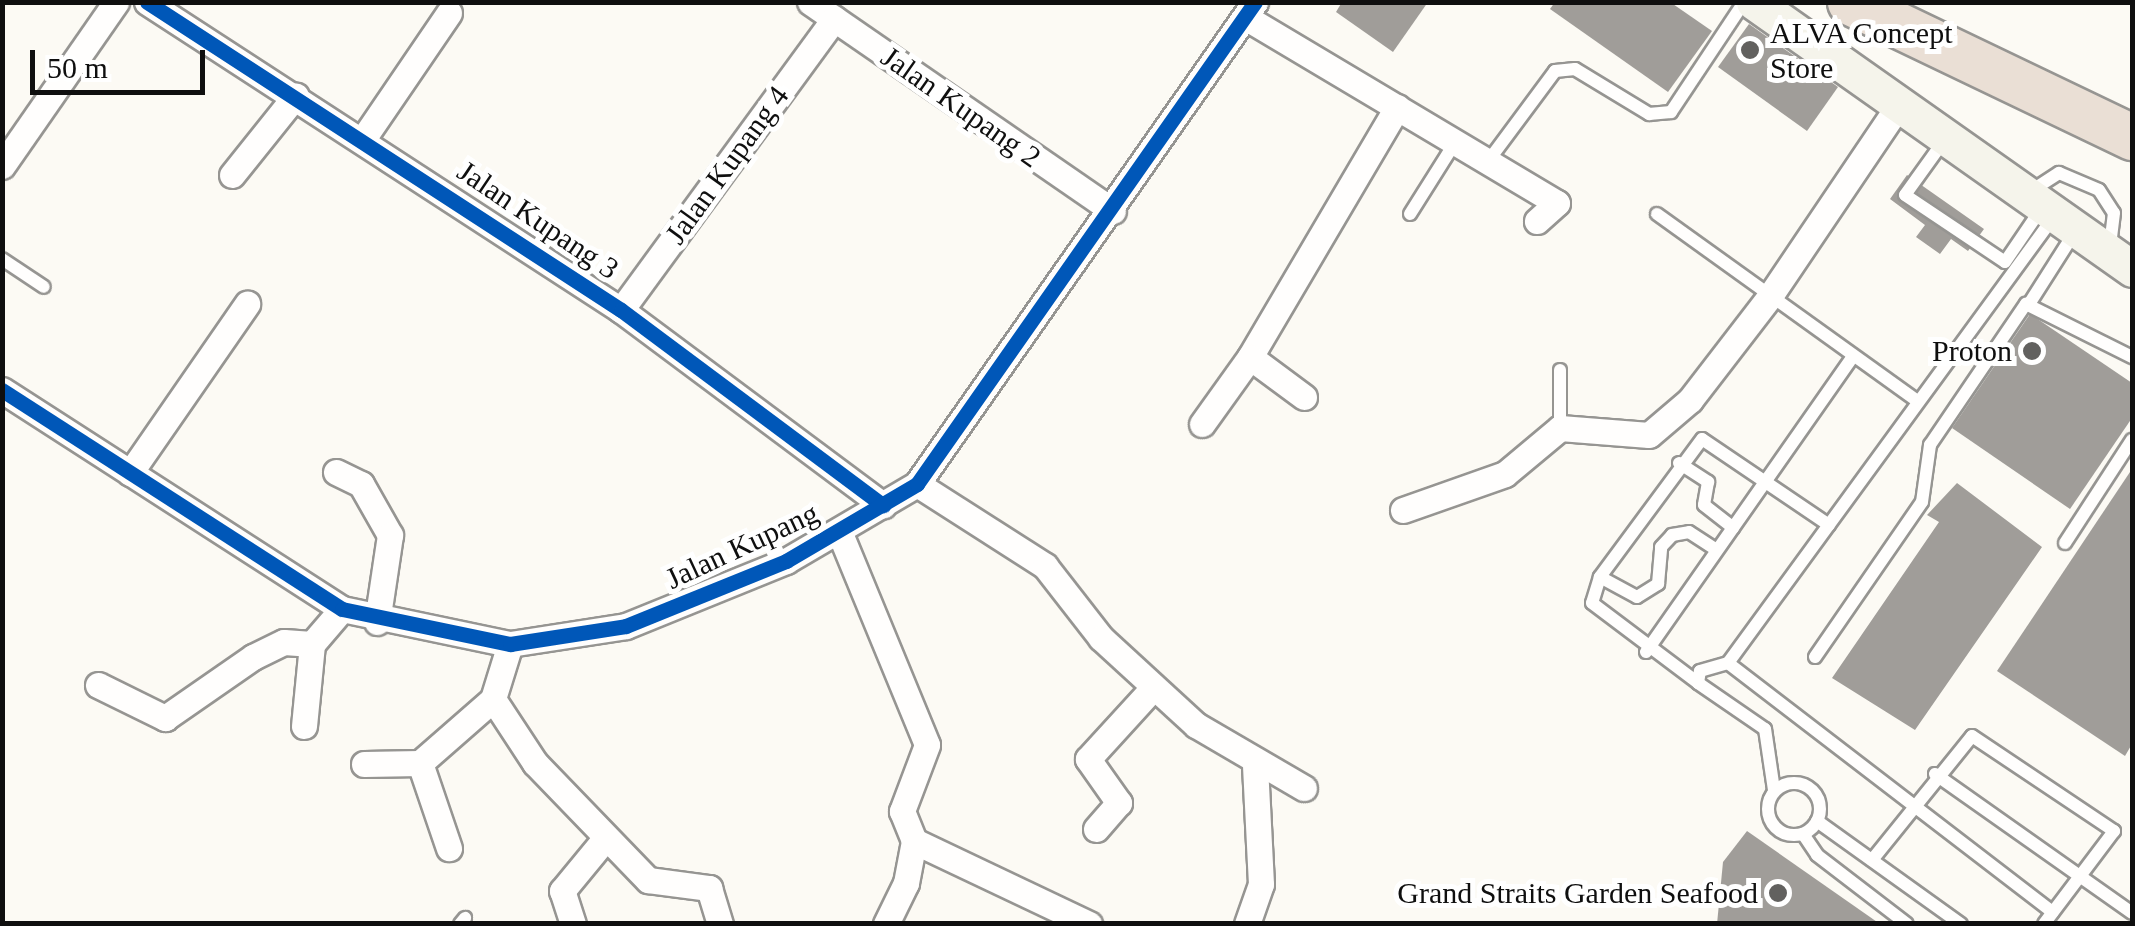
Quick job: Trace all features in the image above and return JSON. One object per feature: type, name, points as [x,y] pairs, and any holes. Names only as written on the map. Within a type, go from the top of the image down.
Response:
[{"type":"highway","points":[[1850,2],[2132,137]]},
{"type":"street","points":[[2,166],[116,2]]},
{"type":"street","name":"Jalan Kupang 3","points":[[147,2],[365,136],[621,310],[883,505]]},
{"type":"street","name":"Jalan Kupang 2","points":[[810,2],[1112,211]]},
{"type":"street","points":[[1754,2],[2120,260]]},
{"type":"street","points":[[1250,10],[1397,106],[1557,203],[1538,221]]},
{"type":"street","name":"Jalan Kupang","points":[[2,390],[342,609],[377,622],[510,644],[626,626],[707,599],[839,531],[917,484],[1250,10]]},
{"type":"street","points":[[365,136],[450,13]]},
{"type":"street","name":"Jalan Kupang 4","points":[[621,310],[834,19]]},
{"type":"street","points":[[232,175],[296,95]]},
{"type":"street","points":[[1202,424],[1250,357],[1397,106]]},
{"type":"street","points":[[1404,510],[1505,474],[1560,428],[1649,435],[1690,400],[1770,296],[1898,106]]},
{"type":"street","points":[[130,473],[247,304]]},
{"type":"street","points":[[1250,357],[1304,397]]},
{"type":"street","points":[[336,472],[361,484],[390,535],[377,622]]},
{"type":"street","points":[[917,484],[1046,566],[1152,689],[1256,767],[1304,788]]},
{"type":"street","points":[[839,531],[921,714],[927,745],[902,811],[914,841],[886,924]]},
{"type":"street","points":[[304,726],[312,644],[342,609]]},
{"type":"street","points":[[98,686],[165,718],[253,657],[284,642],[312,644]]},
{"type":"street","points":[[364,764],[420,763],[493,699],[510,644]]},
{"type":"street","points":[[1096,829],[1119,803],[1088,759],[1152,689]]},
{"type":"street","points":[[493,699],[604,840],[648,880],[709,888],[720,924]]},
{"type":"street","points":[[420,763],[449,848]]},
{"type":"street","points":[[1247,924],[1261,884],[1256,767]]},
{"type":"street","points":[[573,924],[562,891],[604,840]]},
{"type":"street","points":[[914,841],[1002,875],[1051,916],[1089,924]]},
{"type":"lane","points":[[1488,160],[1555,71],[1575,69],[1650,114],[1670,112],[1744,2]]},
{"type":"lane","points":[[1946,139],[1905,196],[2013,261]]},
{"type":"lane","points":[[1410,214],[1456,141]]},
{"type":"lane","points":[[1816,657],[1922,502],[1930,444],[2030,301],[2060,173],[2099,190],[2114,213],[2120,260]]},
{"type":"lane","points":[[1698,683],[1700,671],[1728,663],[2050,211]]},
{"type":"lane","points":[[1657,214],[1917,401]]},
{"type":"lane","points":[[2,259],[44,287]]},
{"type":"lane","points":[[2030,301],[2132,357]]},
{"type":"lane","points":[[1646,652],[1852,356]]},
{"type":"lane","points":[[1560,370],[1560,428]]},
{"type":"lane","points":[[1829,525],[1708,439],[1679,463],[1600,577],[1592,603],[1646,652],[1765,729],[1774,790],[1771,823],[1802,834],[1816,856],[1907,924]]},
{"type":"lane","points":[[2065,543],[2132,440]]},
{"type":"lane","points":[[1679,463],[1708,482],[1704,506],[1733,528]]},
{"type":"lane","points":[[1600,577],[1637,598],[1658,584],[1661,546],[1672,535],[1689,532],[1717,550]]},
{"type":"lane","points":[[1728,663],[1913,806],[2048,918],[2081,879],[2111,826],[1972,736],[1934,774],[1913,806],[1872,860]]},
{"type":"lane","points":[[1934,774],[2132,913]]},
{"type":"lane","points":[[1774,790],[1789,782],[1812,790],[1818,821],[1961,924]]},
{"type":"lane","points":[[1802,834],[1818,821]]},
{"type":"building","points":[[1342,2],[1428,2],[1393,52],[1336,12]]},
{"type":"building","points":[[1555,2],[1670,2],[1712,31],[1668,92],[1550,9]]},
{"type":"building","points":[[1749,24],[1838,87],[1807,131],[1718,67]]},
{"type":"building","points":[[1907,175],[1984,229],[1968,251],[1951,239],[1940,254],[1916,237],[1925,225],[1890,199]]},
{"type":"building","points":[[2030,314],[2132,383],[2132,418],[2070,509],[1952,428]]},
{"type":"building","points":[[2132,469],[2132,744],[2125,756],[1997,671]]},
{"type":"building","points":[[1957,483],[2042,547],[1915,730],[1832,678],[1939,522],[1927,515]]},
{"type":"building","name":"Grand Straits Garden Seafood","points":[[1747,831],[1880,924],[1717,924],[1723,862]]},
{"type":"cycle path","points":[[147,2],[621,310],[883,505]]},
{"type":"cycle path","points":[[2,390],[342,609],[510,644],[626,626],[786,561],[917,484],[1255,2]]},
{"type":"place","name":"ALVA Concept Store","points":[[1750,50]]},
{"type":"place","name":"Proton","points":[[2032,351]]},
{"type":"place","name":"Grand Straits Garden Seafood","points":[[1778,893]]}]
